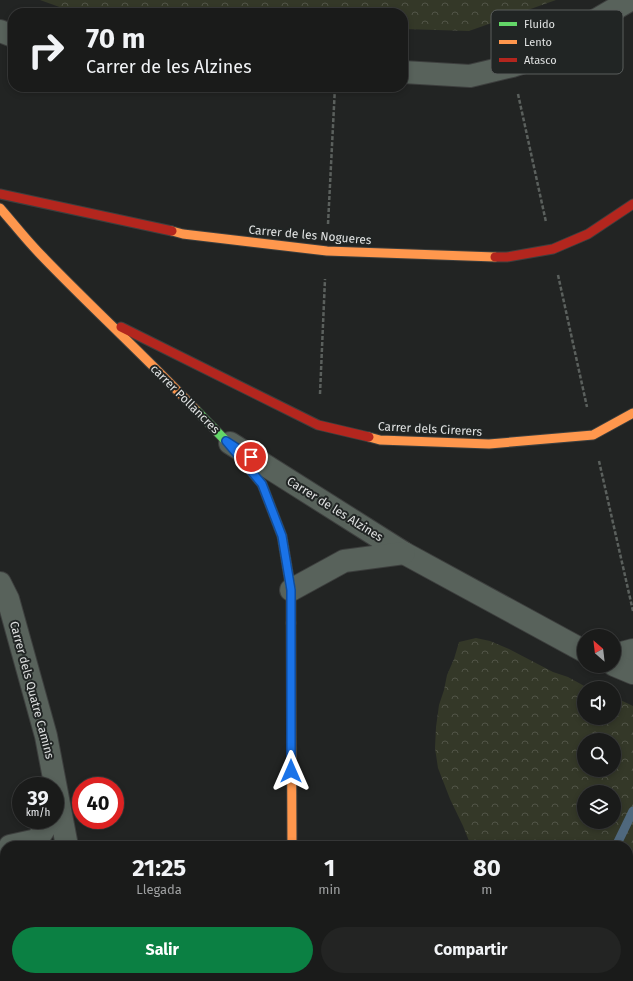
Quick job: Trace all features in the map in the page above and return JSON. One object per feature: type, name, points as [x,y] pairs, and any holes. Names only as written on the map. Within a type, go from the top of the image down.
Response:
[{"type":"street","points":[[613,10],[630,0]]},
{"type":"street","points":[[408,72],[470,76],[491,71]]},
{"type":"street","name":"Carrer de les Nogueres","points":[[0,194],[183,234],[327,251],[507,257],[553,250],[588,234],[633,204]]},
{"type":"street","name":"carrer Pollancres","points":[[0,208],[41,255],[102,318],[175,388],[226,441],[262,484],[282,536],[291,590],[292,841]]},
{"type":"street","name":"Carrer dels Cirerers","points":[[102,318],[318,426],[380,440],[489,444],[593,435],[633,413]]},
{"type":"street","name":"Carrer de les Alzines","points":[[226,441],[404,552],[577,647]]},
{"type":"street","name":"Carrer de les Alzines","points":[[291,590],[344,561],[404,552]]},
{"type":"street","name":"Carrer dels Quatre Camins","points":[[0,583],[8,599],[46,736],[51,777]]},
{"type":"street","points":[[621,653],[633,650]]},
{"type":"street","points":[[621,668],[633,673]]},
{"type":"street","points":[[32,841],[37,840],[44,829]]},
{"type":"street","name":"Carrer dels Quatre Camins","points":[[61,829],[65,841]]},
{"type":"path","points":[[514,74],[633,611]]},
{"type":"green space","points":[[40,0],[556,0],[528,10],[491,10],[491,23],[469,31],[408,29],[408,8],[62,8]]},
{"type":"green space","points":[[476,638],[490,641],[509,649],[553,672],[577,682],[577,725],[621,725],[621,700],[633,706],[633,841],[469,841],[438,768],[435,748],[439,705],[447,675],[459,642]]},
{"type":"waterway","points":[[618,841],[633,811]]},
{"type":"traffic: fast","points":[[196,410],[226,441],[262,484],[282,536],[291,590],[291,623]]},
{"type":"traffic: slow","points":[[0,208],[42,256],[196,410]]},
{"type":"traffic: slow","points":[[172,231],[183,234],[327,251],[495,257]]},
{"type":"traffic: slow","points":[[369,437],[380,440],[489,444],[593,435],[633,413]]},
{"type":"traffic: slow","points":[[291,623],[292,841]]},
{"type":"traffic: jam","points":[[0,194],[172,231]]},
{"type":"traffic: jam","points":[[495,257],[507,257],[553,249],[588,234],[633,204]]},
{"type":"traffic: jam","points":[[121,327],[318,425],[369,437]]},
{"type":"route","points":[[251,457],[226,441],[262,484],[282,536],[291,590],[291,771]]}]
